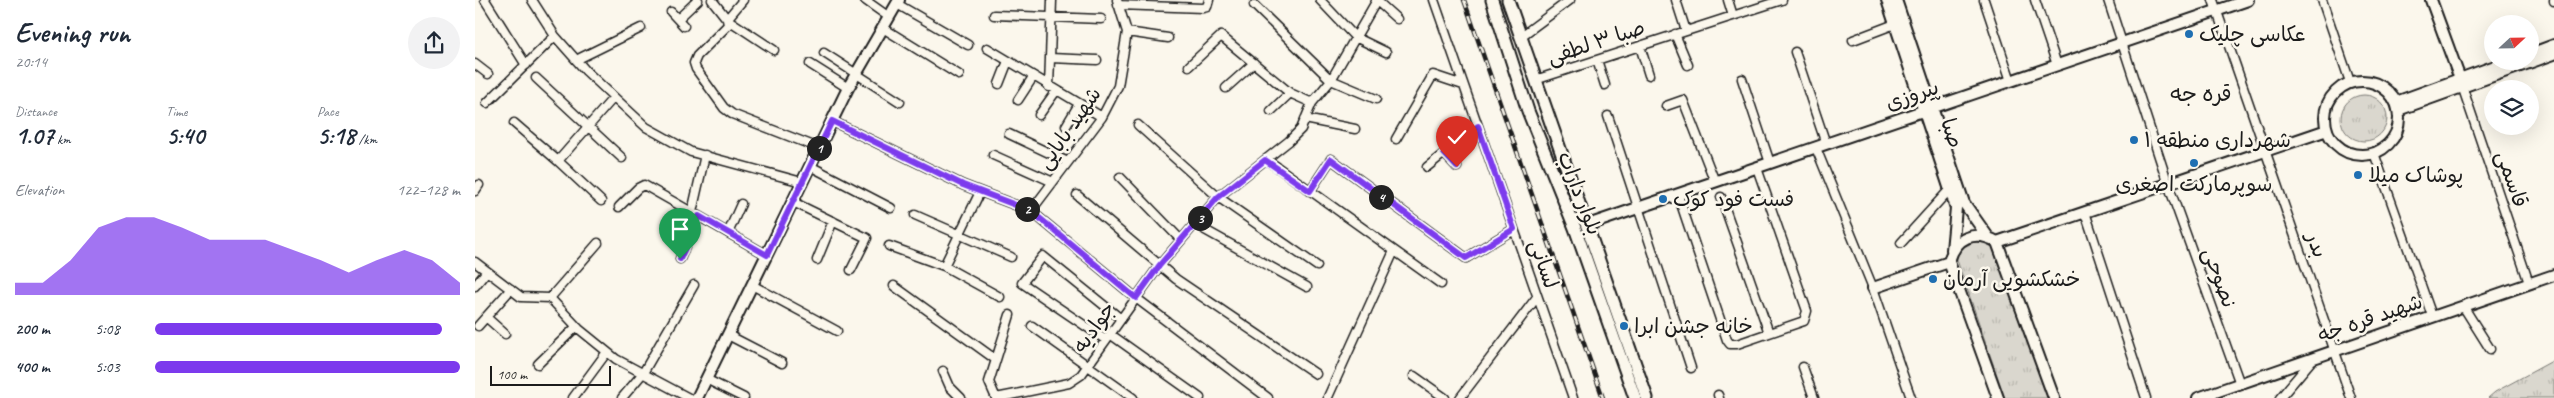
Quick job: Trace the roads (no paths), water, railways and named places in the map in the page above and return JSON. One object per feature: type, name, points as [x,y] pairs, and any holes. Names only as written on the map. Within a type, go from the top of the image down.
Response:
[{"type":"main road","name":"بلوار داراب","points":[[1493,0],[1525,102],[1575,228],[1635,398]]},
{"type":"main road","name":"بلوار داراب","points":[[1508,0],[1647,398]]},
{"type":"main road","points":[[1513,64],[1528,60]]},
{"type":"main road","points":[[1525,102],[1541,97]]},
{"type":"street","points":[[485,0],[526,65]]},
{"type":"street","points":[[532,0],[555,36],[576,60],[646,127],[691,152],[802,182]]},
{"type":"street","points":[[678,19],[698,0]]},
{"type":"street","points":[[712,0],[727,19],[774,50]]},
{"type":"street","points":[[743,0],[727,19],[728,25],[697,56],[693,63],[723,108],[732,114],[819,148]]},
{"type":"street","points":[[865,0],[889,17]]},
{"type":"street","points":[[1049,87],[1052,0]]},
{"type":"street","points":[[1118,2],[1177,3],[1203,8],[1207,7],[1209,0]]},
{"type":"street","points":[[1320,0],[1355,37],[1386,52]]},
{"type":"street","points":[[1377,0],[1397,19]]},
{"type":"street","name":"جوادیه","points":[[996,398],[1069,383],[1081,376],[1159,266],[1218,197],[1301,129],[1312,103],[1331,80],[1377,0]]},
{"type":"street","name":"لسانی","points":[[1434,0],[1573,398]]},
{"type":"street","points":[[1520,37],[1570,0]]},
{"type":"street","points":[[1676,0],[1686,31]]},
{"type":"street","points":[[1727,0],[1733,16]]},
{"type":"street","name":"صبا ۳ لطفی","points":[[1535,80],[1782,0]]},
{"type":"street","name":"صبا","points":[[1887,0],[1964,203],[1992,239],[2054,398]]},
{"type":"street","name":"صبا","points":[[1896,0],[1956,208],[1951,256]]},
{"type":"street","points":[[1983,0],[2011,81]]},
{"type":"street","points":[[2035,0],[2057,65]]},
{"type":"street","name":"نصوحی","points":[[2107,0],[2123,43],[2168,184],[2240,384]]},
{"type":"street","name":"بدر","points":[[2213,0],[2351,398]]},
{"type":"street","name":"پیروزی","points":[[1588,225],[2248,0]]},
{"type":"street","points":[[2323,0],[2350,82]]},
{"type":"street","points":[[2431,0],[2461,82]]},
{"type":"street","points":[[697,398],[848,88],[898,2],[968,45]]},
{"type":"street","name":"شهید بابایی","points":[[1031,211],[1102,117],[1118,86],[1127,32],[1118,2]]},
{"type":"street","points":[[1254,5],[1331,80],[1376,99]]},
{"type":"street","points":[[671,12],[684,26]]},
{"type":"street","points":[[994,14],[1101,19]]},
{"type":"street","points":[[1853,40],[1895,24]]},
{"type":"street","points":[[576,60],[641,28]]},
{"type":"street","points":[[883,28],[959,75]]},
{"type":"street","points":[[1127,32],[1168,38]]},
{"type":"street","points":[[1675,34],[1688,65]]},
{"type":"street","points":[[487,103],[555,36]]},
{"type":"street","points":[[1189,66],[1221,36],[1290,93],[1312,103]]},
{"type":"street","points":[[2539,51],[2554,45]]},
{"type":"street","points":[[1640,46],[1649,75]]},
{"type":"street","points":[[987,48],[1049,87],[1102,117]]},
{"type":"street","points":[[1795,52],[1826,144]]},
{"type":"street","points":[[824,53],[900,102]]},
{"type":"street","points":[[2461,82],[2554,54]]},
{"type":"street","points":[[1050,58],[1097,60]]},
{"type":"street","points":[[1597,60],[1605,85]]},
{"type":"street","points":[[999,84],[1008,61]]},
{"type":"street","points":[[475,64],[489,74]]},
{"type":"street","points":[[810,64],[848,88]]},
{"type":"street","points":[[1226,88],[1254,64]]},
{"type":"street","points":[[2397,106],[2488,70]]},
{"type":"street","points":[[1396,139],[1433,75],[1463,85]]},
{"type":"street","points":[[1018,100],[1033,77]]},
{"type":"street","points":[[536,78],[622,158]]},
{"type":"street","points":[[1742,79],[1770,163]]},
{"type":"street","points":[[2369,81],[2378,84],[2387,89],[2397,106],[2399,125],[2395,134],[2390,142],[2374,153],[2355,154],[2346,151],[2331,138],[2327,130],[2325,120],[2329,101],[2334,93],[2350,82],[2369,81]]},
{"type":"street","name":"قاسمی","points":[[2461,82],[2529,283]]},
{"type":"street","points":[[1039,115],[1056,91]]},
{"type":"street","points":[[1271,111],[1290,93]]},
{"type":"street","points":[[558,161],[615,97]]},
{"type":"street","points":[[1666,106],[1683,100],[1715,182]]},
{"type":"street","points":[[1066,126],[1079,104]]},
{"type":"street","points":[[1608,116],[1640,208],[1691,368]]},
{"type":"street","points":[[1305,119],[1355,129]]},
{"type":"street","points":[[832,121],[980,192],[1031,211],[1136,298],[1268,398]]},
{"type":"street","points":[[514,123],[601,201]]},
{"type":"street","points":[[1138,125],[1218,197],[1317,266]]},
{"type":"street","points":[[1427,167],[1478,126]]},
{"type":"street","points":[[1873,288],[1951,256],[1958,243],[1967,237],[1977,235],[1992,239],[2085,212],[2327,130]]},
{"type":"street","points":[[1009,134],[1068,162]]},
{"type":"street","points":[[1816,148],[1873,288],[1911,398]]},
{"type":"street","points":[[1444,153],[1457,167]]},
{"type":"street","points":[[2374,153],[2432,316]]},
{"type":"street","points":[[680,259],[695,214],[705,155]]},
{"type":"street","points":[[993,155],[1053,182]]},
{"type":"street","points":[[1310,191],[1331,159],[1466,258],[1514,229]]},
{"type":"street","points":[[1265,160],[1441,284]]},
{"type":"street","points":[[810,166],[891,208]]},
{"type":"street","points":[[1677,195],[1727,340],[1731,344],[1804,322],[1807,317],[1807,311],[1757,168]]},
{"type":"street","points":[[1120,176],[1181,240]]},
{"type":"street","points":[[619,207],[638,188],[644,186],[767,255]]},
{"type":"street","points":[[1901,243],[1950,189]]},
{"type":"street","points":[[944,266],[980,192]]},
{"type":"street","points":[[1077,195],[1159,266],[1317,374]]},
{"type":"street","points":[[1721,197],[1769,333]]},
{"type":"street","points":[[793,202],[867,238],[851,270]]},
{"type":"street","points":[[729,233],[741,204]]},
{"type":"street","points":[[2085,212],[2147,398]]},
{"type":"street","points":[[915,215],[1011,257]]},
{"type":"street","points":[[817,260],[833,221]]},
{"type":"street","points":[[1196,222],[1205,230],[1307,287]]},
{"type":"street","points":[[550,298],[598,243]]},
{"type":"street","points":[[889,246],[944,266],[1000,297]]},
{"type":"street","points":[[1328,397],[1394,251]]},
{"type":"street","points":[[1121,318],[1043,256],[1022,283],[1201,398]]},
{"type":"street","points":[[1951,256],[1998,398]]},
{"type":"street","points":[[475,262],[521,297],[550,298],[577,327],[607,352],[689,398]]},
{"type":"street","points":[[475,286],[487,272]]},
{"type":"street","name":"شهید قره جه","points":[[2198,398],[2554,275]]},
{"type":"street","points":[[622,398],[643,373],[694,284]]},
{"type":"street","points":[[752,285],[837,331]]},
{"type":"street","points":[[894,286],[995,359]]},
{"type":"street","points":[[478,326],[511,289]]},
{"type":"street","points":[[1460,398],[1537,297]]},
{"type":"street","points":[[2463,306],[2490,349]]},
{"type":"street","points":[[996,398],[989,382],[1010,315]]},
{"type":"street","points":[[486,316],[505,334]]},
{"type":"street","points":[[1032,326],[1133,398]]},
{"type":"street","points":[[538,364],[577,327]]},
{"type":"street","points":[[728,335],[782,362]]},
{"type":"street","points":[[573,398],[607,352]]},
{"type":"street","points":[[2280,398],[2314,358]]},
{"type":"street","points":[[1803,367],[1813,398]]},
{"type":"street","points":[[943,371],[950,388],[961,398]]},
{"type":"street","points":[[1414,376],[1445,398]]},
{"type":"street","points":[[707,379],[745,398]]},
{"type":"railway","points":[[1464,0],[1603,398]]},
{"type":"place","name":"عکاسی چلیک","points":[[2189,34]]},
{"type":"place","name":"شهرداری منطقه ۱","points":[[2134,140]]},
{"type":"place","name":"سوپرمارکت اصغری","points":[[2194,163]]},
{"type":"place","name":"پوشاک میلا","points":[[2358,175]]},
{"type":"place","name":"فست فود کوک","points":[[1663,199]]},
{"type":"place","name":"خشکشویی آرمان","points":[[1933,279]]},
{"type":"place","name":"خانه جشن ابرا","points":[[1624,326]]},
{"type":"district","name":"قره جه","points":[[2201,94]]}]
